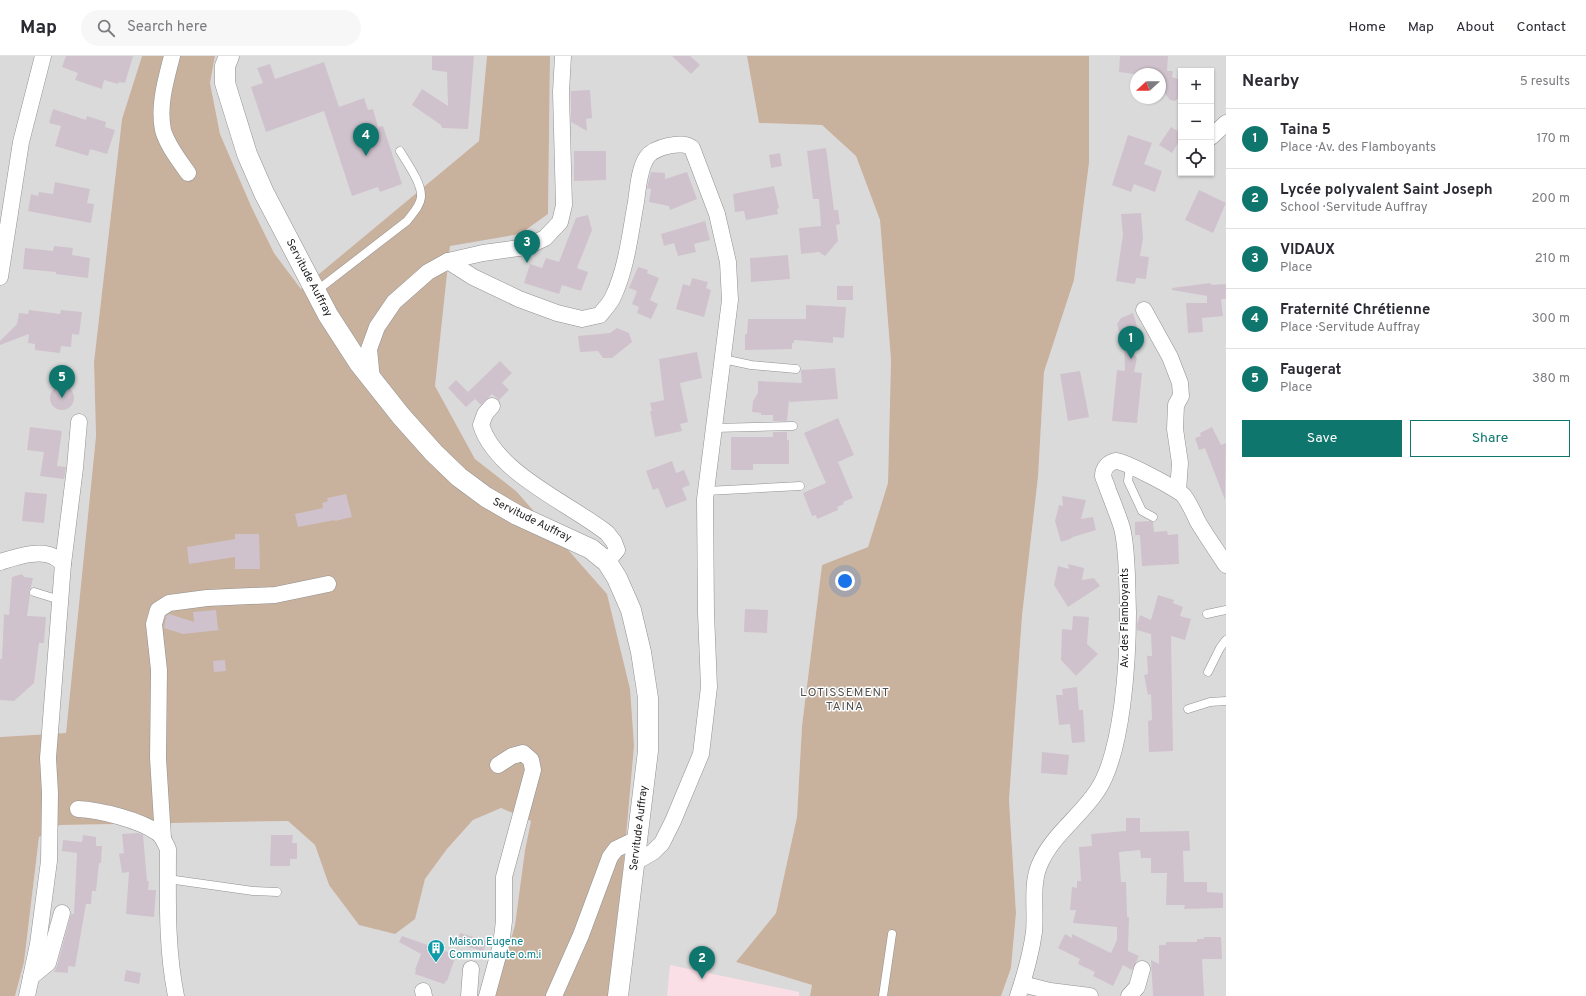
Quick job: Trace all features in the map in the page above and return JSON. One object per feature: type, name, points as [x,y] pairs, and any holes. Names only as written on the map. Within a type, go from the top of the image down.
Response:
[{"type":"street","points":[[0,278],[22,142],[43,56]]},
{"type":"street","points":[[172,56],[162,97],[163,130],[171,147],[188,173]]},
{"type":"street","name":"Servitude Auffray","points":[[229,56],[225,66],[225,83],[247,154],[264,193],[315,292],[328,316],[359,363],[401,416],[434,453],[459,477],[486,497],[517,515],[591,549],[606,562],[618,578],[631,610],[641,652],[648,698],[648,751],[618,996]]},
{"type":"street","points":[[372,380],[369,349],[377,327],[394,302],[428,272],[448,261],[483,253],[526,247],[545,238],[560,222],[564,205],[561,92],[562,56]]},
{"type":"street","points":[[1214,134],[1226,123]]},
{"type":"street","points":[[448,261],[473,277],[520,299],[557,313],[582,319],[600,315],[612,298],[622,271],[628,248],[641,172],[647,157],[656,150],[677,144],[688,145],[694,153],[717,214],[728,262],[730,300],[706,491],[706,613],[709,687],[701,754],[666,838],[653,852],[634,863]]},
{"type":"street","points":[[1144,310],[1170,357],[1180,383],[1181,396],[1176,405],[1175,430],[1180,463],[1178,491],[1186,498],[1198,521],[1226,565]]},
{"type":"street","points":[[492,406],[485,414],[481,425],[489,442],[513,470],[607,533],[617,548],[606,562]]},
{"type":"street","points":[[27,996],[42,922],[49,861],[50,793],[48,758],[51,657],[60,600],[79,422]]},
{"type":"street","name":"Av. des Flamboyants","points":[[1020,990],[1033,935],[1034,889],[1038,868],[1054,841],[1097,792],[1107,770],[1115,740],[1123,695],[1127,651],[1125,547],[1122,529],[1103,476],[1105,469],[1109,464],[1116,461],[1130,466],[1178,491]]},
{"type":"street","points":[[0,562],[18,557],[41,554],[55,557],[63,564]]},
{"type":"street","points":[[176,996],[170,967],[168,928],[168,849],[163,838],[158,758],[159,670],[154,624],[158,610],[169,603],[207,598],[275,595],[328,584]]},
{"type":"street","points":[[487,996],[501,945],[504,921],[504,877],[533,770],[531,760],[523,753],[512,756],[498,765]]},
{"type":"street","points":[[78,809],[92,809],[132,821],[157,833],[163,838]]},
{"type":"street","points":[[554,996],[581,935],[610,857],[616,849],[637,839]]},
{"type":"street","points":[[31,977],[48,963],[62,913]]},
{"type":"street","points":[[469,996],[471,969]]},
{"type":"street","points":[[1129,996],[1137,987],[1142,969]]},
{"type":"street","points":[[1020,990],[1050,991],[1090,996]]},
{"type":"lane","points":[[315,292],[378,245],[407,221],[414,212],[421,196],[415,176],[400,151]]},
{"type":"lane","points":[[722,359],[752,365],[796,369]]},
{"type":"lane","points":[[714,428],[793,426]]},
{"type":"lane","points":[[1130,466],[1128,481],[1142,511],[1153,517]]},
{"type":"lane","points":[[706,491],[800,486]]},
{"type":"lane","points":[[34,592],[60,600]]},
{"type":"lane","points":[[1207,614],[1226,610]]},
{"type":"lane","points":[[1208,672],[1220,648],[1226,640]]},
{"type":"lane","points":[[1188,710],[1210,702],[1226,700]]},
{"type":"lane","points":[[168,879],[253,891],[277,892]]},
{"type":"lane","points":[[883,996],[892,934]]},
{"type":"shaded area","points":[[0,56],[142,56],[122,119],[94,362],[96,436],[66,733],[0,737]]},
{"type":"shaded area","points":[[142,56],[215,56],[210,83],[220,134],[251,206],[274,253],[301,289],[479,141],[487,56],[550,56],[548,214],[520,234],[450,246],[435,386],[475,459],[516,491],[607,594],[630,689],[634,746],[623,871],[608,996],[495,996],[515,925],[525,850],[531,821],[501,808],[473,820],[447,849],[425,879],[415,919],[395,934],[359,925],[329,885],[315,845],[288,821],[60,825],[39,837],[24,962],[15,996],[0,996],[0,737],[66,733],[96,436],[94,362],[122,119]]},
{"type":"shaded area","points":[[215,56],[487,56],[479,141],[301,289],[274,253],[251,206],[220,134],[210,83]]},
{"type":"shaded area","points":[[550,56],[747,56],[759,123],[822,125],[856,156],[880,220],[891,360],[888,483],[868,547],[822,565],[802,726],[797,817],[776,913],[736,962],[812,985],[810,996],[608,996],[623,871],[634,746],[516,491],[475,459],[435,386],[450,245],[520,234],[548,214]]},
{"type":"shaded area","points":[[747,56],[1089,56],[1089,163],[1074,280],[1044,372],[1038,477],[1022,616],[1009,800],[1016,913],[1011,968],[1001,996],[810,996],[812,985],[736,962],[776,913],[797,817],[802,726],[822,565],[868,547],[888,483],[891,360],[880,220],[856,156],[822,125],[759,123]]},
{"type":"shaded area","points":[[1089,56],[1226,56],[1226,996],[1001,996],[1011,968],[1016,913],[1009,800],[1022,616],[1038,477],[1044,372],[1074,280],[1089,163]]},
{"type":"shaded area","points":[[501,808],[531,821],[525,850],[515,925],[495,996],[15,996],[24,962],[39,837],[60,825],[288,821],[315,845],[329,885],[414,919],[425,879],[447,849],[473,820]]},
{"type":"shaded area","points":[[670,965],[799,992],[799,996],[667,996]]},
{"type":"building","points":[[66,56],[133,56],[125,83],[119,82],[118,84],[104,80],[102,89],[75,80],[78,73],[62,67]]},
{"type":"building","points":[[432,56],[474,56],[468,129],[442,128],[441,125],[412,105],[422,89],[448,106],[447,72],[432,70]]},
{"type":"building","points":[[672,56],[690,56],[700,65],[691,74]]},
{"type":"building","points":[[1120,56],[1168,56],[1167,71],[1173,71],[1172,77],[1178,79],[1178,98],[1175,101],[1170,100],[1166,95],[1166,68],[1130,68],[1130,73],[1119,72]]},
{"type":"building","points":[[324,62],[339,107],[364,98],[368,110],[373,109],[378,127],[383,126],[402,184],[380,192],[378,187],[352,196],[324,111],[266,132],[251,87],[263,83],[257,68],[270,64],[275,79]]},
{"type":"building","points":[[590,90],[592,118],[586,119],[587,131],[571,122],[571,91]]},
{"type":"building","points":[[53,109],[86,120],[87,116],[106,122],[105,127],[115,130],[107,154],[90,149],[88,156],[55,146],[61,126],[49,123]]},
{"type":"building","points":[[1171,127],[1178,131],[1178,143],[1172,153],[1159,145]]},
{"type":"building","points":[[1128,135],[1152,143],[1144,164],[1162,171],[1155,192],[1134,184],[1131,192],[1112,185]]},
{"type":"building","points":[[826,148],[834,210],[838,210],[840,224],[836,225],[838,241],[825,256],[819,252],[801,254],[799,228],[821,226],[819,199],[813,199],[807,151]]},
{"type":"building","points":[[574,151],[606,151],[606,180],[574,181]]},
{"type":"building","points":[[780,153],[782,166],[771,168],[769,155]]},
{"type":"building","points":[[651,172],[665,173],[665,179],[687,172],[697,199],[670,210],[669,206],[649,202],[651,189],[647,188]]},
{"type":"building","points":[[55,182],[90,189],[87,203],[94,204],[91,223],[28,211],[31,194],[38,196],[39,192],[53,194]]},
{"type":"building","points":[[774,186],[779,208],[777,209],[778,214],[746,220],[744,211],[735,212],[733,194]]},
{"type":"building","points":[[1199,190],[1226,203],[1213,233],[1185,220]]},
{"type":"building","points":[[1141,213],[1143,238],[1140,256],[1149,257],[1146,279],[1136,278],[1135,284],[1116,281],[1123,235],[1121,214]]},
{"type":"building","points":[[588,215],[592,230],[577,268],[588,272],[581,291],[562,285],[559,294],[524,283],[530,264],[542,268],[546,258],[559,262],[576,218]]},
{"type":"building","points":[[705,221],[710,240],[694,244],[696,252],[678,256],[674,243],[664,246],[661,234]]},
{"type":"building","points":[[54,246],[73,248],[72,255],[90,258],[88,278],[56,274],[56,272],[23,269],[25,248],[53,251]]},
{"type":"building","points":[[788,255],[790,279],[751,282],[750,258]]},
{"type":"building","points":[[638,267],[648,270],[647,273],[659,278],[650,300],[658,304],[651,319],[637,313],[639,307],[632,304],[637,291],[629,288]]},
{"type":"building","points":[[692,278],[708,282],[706,288],[711,290],[704,317],[676,309],[683,284],[690,286]]},
{"type":"building","points":[[1210,283],[1212,285],[1226,284],[1226,299],[1221,299],[1223,316],[1202,318],[1203,332],[1188,333],[1186,303],[1207,303],[1207,296],[1172,290],[1172,288]]},
{"type":"building","points":[[837,286],[853,286],[853,300],[837,300]]},
{"type":"building","points":[[806,305],[846,307],[844,338],[833,337],[833,343],[794,340],[794,343],[792,343],[792,349],[745,350],[745,334],[747,334],[748,319],[806,319]]},
{"type":"building","points":[[29,310],[60,314],[61,310],[82,312],[79,335],[72,334],[71,347],[61,346],[60,353],[35,350],[35,344],[28,343],[29,334],[0,345],[0,341],[17,324],[19,313],[28,314]]},
{"type":"building","points":[[1133,313],[1137,326],[1131,336],[1135,346],[1134,354],[1137,358],[1134,372],[1142,373],[1137,423],[1112,421],[1117,370],[1125,371],[1124,339],[1117,324],[1121,318]]},
{"type":"building","points":[[617,328],[629,333],[632,342],[612,358],[603,358],[598,351],[580,352],[578,336],[610,333]]},
{"type":"building","points":[[697,352],[702,378],[680,383],[688,422],[680,424],[682,431],[655,437],[650,403],[664,400],[659,359]]},
{"type":"building","points":[[500,361],[512,373],[502,383],[509,390],[499,400],[492,394],[481,405],[468,392]]},
{"type":"building","points":[[835,368],[838,399],[790,402],[789,400],[787,421],[773,421],[773,415],[761,415],[761,413],[752,412],[753,401],[758,393],[758,381],[802,383],[801,370]]},
{"type":"building","points":[[1080,371],[1089,417],[1068,421],[1060,374]]},
{"type":"building","points":[[456,380],[475,399],[466,407],[448,388]]},
{"type":"building","points":[[62,386],[70,390],[74,398],[70,406],[62,410],[54,406],[50,398],[54,390]]},
{"type":"building","points":[[838,418],[854,455],[838,462],[853,498],[843,502],[844,504],[837,507],[838,510],[817,519],[816,515],[812,516],[803,493],[826,483],[804,433]]},
{"type":"building","points":[[30,427],[62,431],[57,466],[66,467],[64,479],[40,476],[44,452],[27,450]]},
{"type":"building","points":[[1212,427],[1221,445],[1226,443],[1225,500],[1205,448],[1199,450],[1195,438],[1201,436],[1200,433]]},
{"type":"building","points":[[773,432],[787,432],[787,441],[789,439],[789,464],[753,464],[753,470],[731,470],[731,437],[773,437]]},
{"type":"building","points":[[672,461],[676,473],[684,470],[690,485],[682,488],[687,500],[666,508],[658,488],[653,490],[646,471]]},
{"type":"building","points":[[25,492],[47,494],[44,523],[22,521]]},
{"type":"building","points":[[346,494],[352,517],[298,527],[295,514],[323,508],[322,503],[328,501],[327,498]]},
{"type":"building","points":[[1062,496],[1086,500],[1081,519],[1093,517],[1096,530],[1061,542],[1055,521],[1059,505],[1063,506]]},
{"type":"building","points":[[1135,522],[1153,522],[1154,532],[1167,531],[1168,535],[1178,534],[1179,564],[1142,566],[1140,535],[1135,535]]},
{"type":"building","points":[[235,534],[259,534],[260,569],[235,569],[235,557],[189,564],[187,547],[235,539]]},
{"type":"building","points":[[1068,564],[1084,568],[1082,580],[1094,578],[1100,586],[1068,607],[1054,585],[1058,566],[1069,569]]},
{"type":"building","points":[[22,574],[24,577],[33,578],[29,591],[30,595],[27,616],[46,617],[44,643],[39,643],[34,683],[14,701],[0,700],[0,659],[2,659],[4,614],[9,615],[12,577]]},
{"type":"building","points":[[1158,595],[1174,600],[1173,603],[1183,607],[1180,616],[1191,619],[1185,640],[1171,636],[1173,751],[1149,752],[1148,721],[1152,720],[1151,694],[1148,695],[1144,675],[1148,674],[1147,656],[1152,656],[1151,634],[1137,630],[1137,624],[1140,615],[1151,620]]},
{"type":"building","points":[[745,609],[768,610],[767,633],[744,632]]},
{"type":"building","points":[[216,610],[218,629],[220,630],[183,634],[164,628],[166,616],[169,614],[194,622],[193,612]]},
{"type":"building","points":[[1073,616],[1089,617],[1087,644],[1098,654],[1076,676],[1061,660],[1062,629],[1072,630]]},
{"type":"building","points":[[225,660],[226,671],[214,672],[213,661]]},
{"type":"building","points":[[1077,687],[1079,710],[1083,710],[1085,742],[1072,743],[1070,724],[1059,725],[1056,695],[1063,695],[1062,689]]},
{"type":"building","points":[[1042,752],[1069,755],[1067,775],[1041,773]]},
{"type":"building","points":[[1126,818],[1140,818],[1140,832],[1189,831],[1190,851],[1183,851],[1184,882],[1207,882],[1207,892],[1223,893],[1223,908],[1184,909],[1185,905],[1166,905],[1167,873],[1151,873],[1151,858],[1141,858],[1140,850],[1119,852],[1121,882],[1126,882],[1127,917],[1129,917],[1128,951],[1139,956],[1132,970],[1123,965],[1113,986],[1093,976],[1095,972],[1078,964],[1080,959],[1058,948],[1065,934],[1072,938],[1072,934],[1111,953],[1117,940],[1117,927],[1073,923],[1076,910],[1070,910],[1072,887],[1077,888],[1077,881],[1081,881],[1079,847],[1092,846],[1091,834],[1126,831]]},
{"type":"building","points":[[138,833],[143,835],[147,881],[149,881],[148,890],[156,890],[154,917],[126,914],[129,872],[122,873],[119,854],[124,853],[122,834]]},
{"type":"building","points":[[83,835],[96,837],[96,846],[102,846],[101,863],[99,863],[96,891],[92,891],[91,904],[86,904],[75,967],[68,966],[68,973],[54,972],[71,914],[74,914],[77,853],[62,851],[63,840],[82,842]]},
{"type":"building","points":[[271,835],[293,835],[292,843],[297,843],[297,859],[290,859],[290,866],[270,866]]},
{"type":"building","name":"Maison Eugene Communaute o.m.i","points":[[460,933],[487,941],[483,951],[457,944]]},
{"type":"building","name":"Maison Eugene Communaute o.m.i","points":[[402,936],[456,955],[447,981],[444,984],[415,974],[421,954],[399,942]]},
{"type":"building","points":[[1204,937],[1221,937],[1222,959],[1202,959],[1204,996],[1153,996],[1151,960],[1159,964],[1159,945],[1166,945],[1166,942],[1197,942],[1197,939],[1204,939]]},
{"type":"building","points":[[126,970],[141,973],[139,984],[124,981]]},
{"type":"place","name":"Fraternité Chrétienne","points":[[366,156]]},
{"type":"place","name":"VIDAUX","points":[[527,263]]},
{"type":"place","name":"Taina 5","points":[[1131,359]]},
{"type":"place","name":"Faugerat","points":[[62,398]]},
{"type":"place","name":"Maison Eugene Communaute o.m.i","points":[[436,963]]},
{"type":"place","name":"Lycée polyvalent Saint Joseph","points":[[702,979]]},
{"type":"district","name":"LOTISSEMENT TAINA","points":[[845,700]]}]
